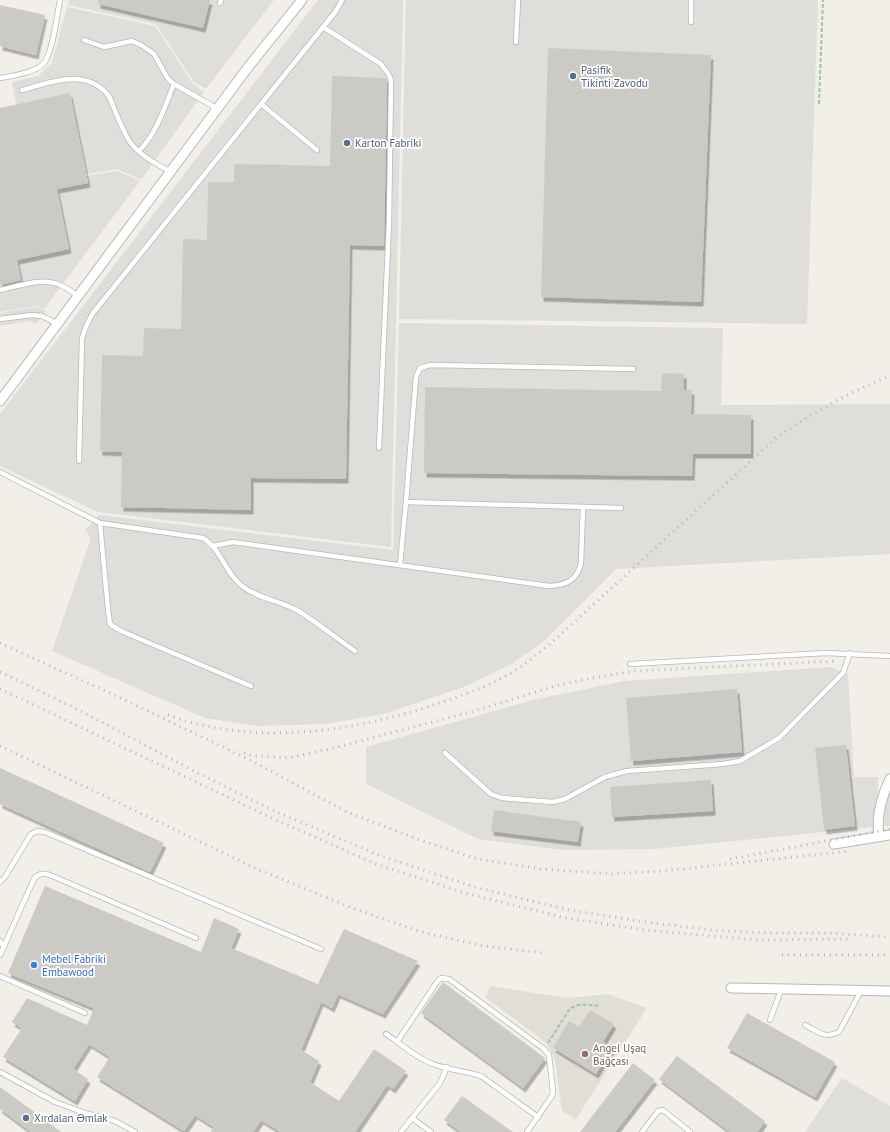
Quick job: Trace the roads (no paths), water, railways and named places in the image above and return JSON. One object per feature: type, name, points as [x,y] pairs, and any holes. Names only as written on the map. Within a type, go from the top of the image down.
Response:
[{"type":"street","points":[[0,401],[249,66],[302,0]]},
{"type":"street","points":[[879,836],[880,806],[883,794],[890,779]]},
{"type":"street","points":[[834,844],[890,834]]},
{"type":"street","points":[[731,988],[890,992]]},
{"type":"lane","points":[[0,78],[32,71],[44,64],[50,49],[60,0]]},
{"type":"lane","points":[[79,461],[82,338],[87,324],[94,313],[323,27],[342,0]]},
{"type":"lane","points":[[516,42],[518,0]]},
{"type":"lane","points":[[691,0],[691,22]]},
{"type":"lane","points":[[323,27],[381,64],[391,80],[389,222],[379,448]]},
{"type":"lane","points":[[84,40],[104,47],[132,41],[142,45],[154,54],[168,79],[174,84],[218,109]]},
{"type":"lane","points":[[22,90],[66,78],[87,81],[96,85],[104,90],[109,96],[130,141],[139,151],[153,162],[171,172]]},
{"type":"lane","points":[[139,151],[147,143],[154,132],[174,84]]},
{"type":"lane","points":[[261,104],[317,150]]},
{"type":"lane","points":[[0,290],[41,282],[50,282],[62,286],[78,296]]},
{"type":"lane","points":[[0,319],[32,315],[42,316],[58,324]]},
{"type":"lane","points":[[400,565],[416,377],[420,368],[430,365],[633,369]]},
{"type":"lane","points":[[0,472],[100,523],[203,538],[213,546],[231,575],[240,585],[254,594],[279,602],[296,610],[355,651]]},
{"type":"lane","points":[[406,502],[621,508]]},
{"type":"lane","points":[[213,546],[233,542],[549,586],[561,586],[574,579],[580,572],[583,507]]},
{"type":"lane","points":[[100,523],[110,624],[121,631],[251,686]]},
{"type":"lane","points":[[445,753],[491,794],[502,798],[553,802],[565,799],[605,777],[627,772],[723,764],[740,761],[779,738],[843,673],[850,653]]},
{"type":"lane","points":[[630,664],[850,653],[890,656]]},
{"type":"lane","points":[[0,882],[5,877],[31,834],[38,831],[45,832],[321,949]]},
{"type":"lane","points":[[0,955],[34,879],[38,874],[50,875],[196,938]]},
{"type":"lane","points":[[0,941],[4,947]]},
{"type":"lane","points":[[0,976],[85,1013]]},
{"type":"lane","points":[[398,1042],[437,982],[441,978],[445,978],[455,984],[544,1049],[549,1055],[553,1091],[552,1096],[528,1132]]},
{"type":"lane","points":[[770,1020],[781,990]]},
{"type":"lane","points":[[806,1025],[826,1036],[839,1032],[860,991]]},
{"type":"lane","points":[[386,1034],[424,1060],[434,1065],[481,1076],[538,1117]]},
{"type":"lane","points":[[401,1132],[440,1083],[447,1068]]},
{"type":"lane","points":[[0,1072],[54,1102],[85,1113],[115,1121],[135,1132]]},
{"type":"lane","points":[[642,1132],[658,1111],[663,1110],[690,1132]]},
{"type":"lane","points":[[412,1118],[431,1132]]},
{"type":"railway","points":[[168,715],[201,725],[236,731],[270,733],[305,732],[340,728],[375,721],[460,696],[488,685],[506,676],[548,646],[777,437],[832,404],[860,389],[890,376]]},
{"type":"railway","points":[[0,643],[123,699],[254,762],[347,812],[417,839],[478,859],[541,869],[611,874],[663,871],[850,851]]},
{"type":"railway","points":[[244,753],[250,755],[288,758],[330,749],[474,711],[562,684],[634,671],[835,661]]},
{"type":"railway","points":[[0,672],[75,708],[194,771],[277,812],[381,856],[478,888],[569,910],[646,922],[712,930],[769,933],[828,933],[890,937]]},
{"type":"railway","points":[[0,689],[274,819],[376,864],[465,893],[566,918],[645,930],[759,940],[848,939]]},
{"type":"railway","points":[[0,746],[257,869],[355,909],[421,932],[478,945],[544,953]]},
{"type":"railway","points":[[730,859],[890,829]]},
{"type":"railway","points":[[782,955],[890,955]]},
{"type":"place","name":"Pasifik Tikinti Zavodu","points":[[573,76]]},
{"type":"place","name":"Karton Fabriki","points":[[347,143]]},
{"type":"place","name":"Mebel Fabriki Embawood","points":[[34,965]]},
{"type":"place","name":"Angel Uşaq Bağçası","points":[[585,1054]]},
{"type":"place","name":"Xırdalan Əmlak","points":[[26,1118]]}]
